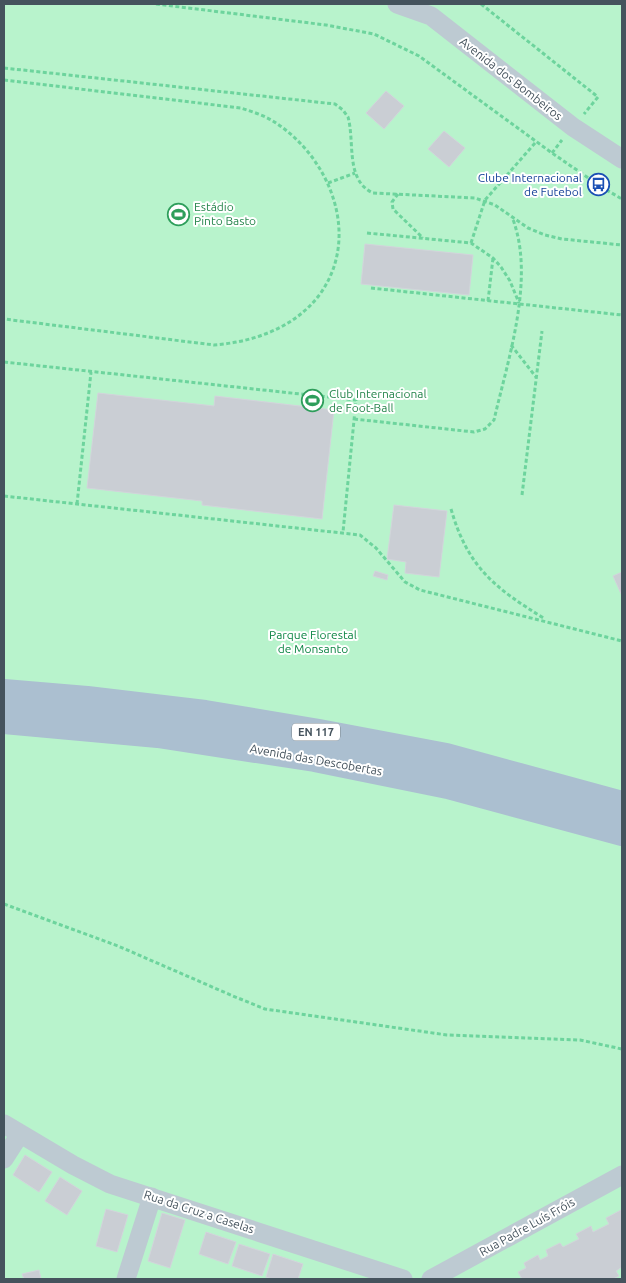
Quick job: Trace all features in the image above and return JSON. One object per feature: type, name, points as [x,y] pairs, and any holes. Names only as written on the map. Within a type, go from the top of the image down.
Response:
[{"type":"main road","name":"EN 117","points":[[4,693],[205,714],[319,733],[446,758],[622,805]]},
{"type":"main road","name":"Avenida das Descobertas","points":[[4,720],[158,734],[315,758],[448,785],[622,832]]},
{"type":"street","name":"Avenida dos Bombeiros","points":[[398,4],[431,16],[572,127],[622,159]]},
{"type":"street","name":"Rua da Cruz a Caselas","points":[[4,1124],[73,1166],[110,1184],[403,1279]]},
{"type":"street","points":[[4,1159],[20,1134]]},
{"type":"street","name":"Rua Padre Luís Fróis","points":[[431,1279],[622,1175]]},
{"type":"street","points":[[126,1279],[152,1197]]},
{"type":"path","points":[[156,4],[326,24],[374,34],[419,56],[536,142],[622,199]]},
{"type":"path","points":[[481,4],[598,97],[552,153]]},
{"type":"path","points":[[4,68],[335,104],[348,117],[355,173],[359,182],[373,193],[485,200],[528,228],[545,235],[562,239],[622,245]]},
{"type":"path","points":[[4,80],[241,108],[275,122],[310,152],[323,172],[333,196],[338,221],[338,246],[332,272],[319,295],[303,312],[284,326],[237,343],[214,345],[4,319]]},
{"type":"path","points":[[471,243],[485,200],[536,142]]},
{"type":"path","points":[[328,183],[355,173]]},
{"type":"path","points":[[398,194],[392,202],[393,209],[424,238]]},
{"type":"path","points":[[354,419],[474,432],[485,429],[494,420],[520,304],[522,277],[520,241],[511,216]]},
{"type":"path","points":[[368,233],[471,243],[493,258],[510,281],[520,304]]},
{"type":"path","points":[[488,301],[493,258]]},
{"type":"path","points":[[371,288],[622,315]]},
{"type":"path","points":[[522,495],[542,332]]},
{"type":"path","points":[[511,345],[536,378]]},
{"type":"path","points":[[4,362],[356,400],[342,532]]},
{"type":"path","points":[[77,504],[91,372]]},
{"type":"path","points":[[4,496],[360,535],[368,540],[405,582],[420,590],[622,641]]},
{"type":"path","points":[[451,509],[457,530],[466,550],[477,567],[493,584],[512,599],[547,621]]},
{"type":"path","points":[[4,904],[118,946],[265,1008],[447,1035],[580,1040],[622,1049]]},
{"type":"green space","name":"Parque Florestal de Monsanto","points":[[4,4],[622,4],[622,1279],[4,1279]]},
{"type":"building","points":[[386,91],[404,106],[384,129],[366,113]]},
{"type":"building","points":[[444,131],[465,148],[449,167],[428,149]]},
{"type":"building","points":[[365,244],[473,255],[469,295],[361,284]]},
{"type":"building","points":[[98,393],[214,406],[215,396],[334,410],[322,519],[202,505],[202,501],[87,488]]},
{"type":"building","points":[[394,505],[447,511],[439,577],[405,573],[406,562],[387,559]]},
{"type":"building","points":[[375,571],[388,575],[387,580],[373,576]]},
{"type":"building","points":[[622,572],[622,596],[613,576]]},
{"type":"building","points":[[25,1155],[52,1172],[39,1192],[13,1175]]},
{"type":"building","points":[[60,1177],[82,1191],[67,1215],[45,1201]]},
{"type":"building","points":[[106,1209],[128,1215],[117,1252],[96,1246]]},
{"type":"building","points":[[621,1210],[622,1267],[616,1271],[619,1276],[613,1279],[522,1279],[518,1272],[526,1268],[524,1263],[538,1255],[540,1260],[548,1256],[546,1250],[560,1243],[563,1247],[579,1239],[576,1234],[591,1226],[593,1232],[609,1224],[606,1218]]},
{"type":"building","points":[[162,1213],[185,1220],[170,1268],[148,1261]]},
{"type":"building","points":[[206,1232],[236,1242],[228,1264],[199,1254]]},
{"type":"building","points":[[239,1244],[270,1254],[262,1276],[232,1266]]},
{"type":"building","points":[[273,1254],[303,1264],[298,1279],[272,1279],[266,1277]]},
{"type":"building","points":[[39,1270],[41,1279],[24,1279],[22,1274]]},
{"type":"place","name":"Clube Internacional de Futebol","points":[[598,185]]},
{"type":"place","name":"Estádio Pinto Basto","points":[[178,214]]},
{"type":"place","name":"Club Internacional de Foot-Ball","points":[[313,401]]}]
